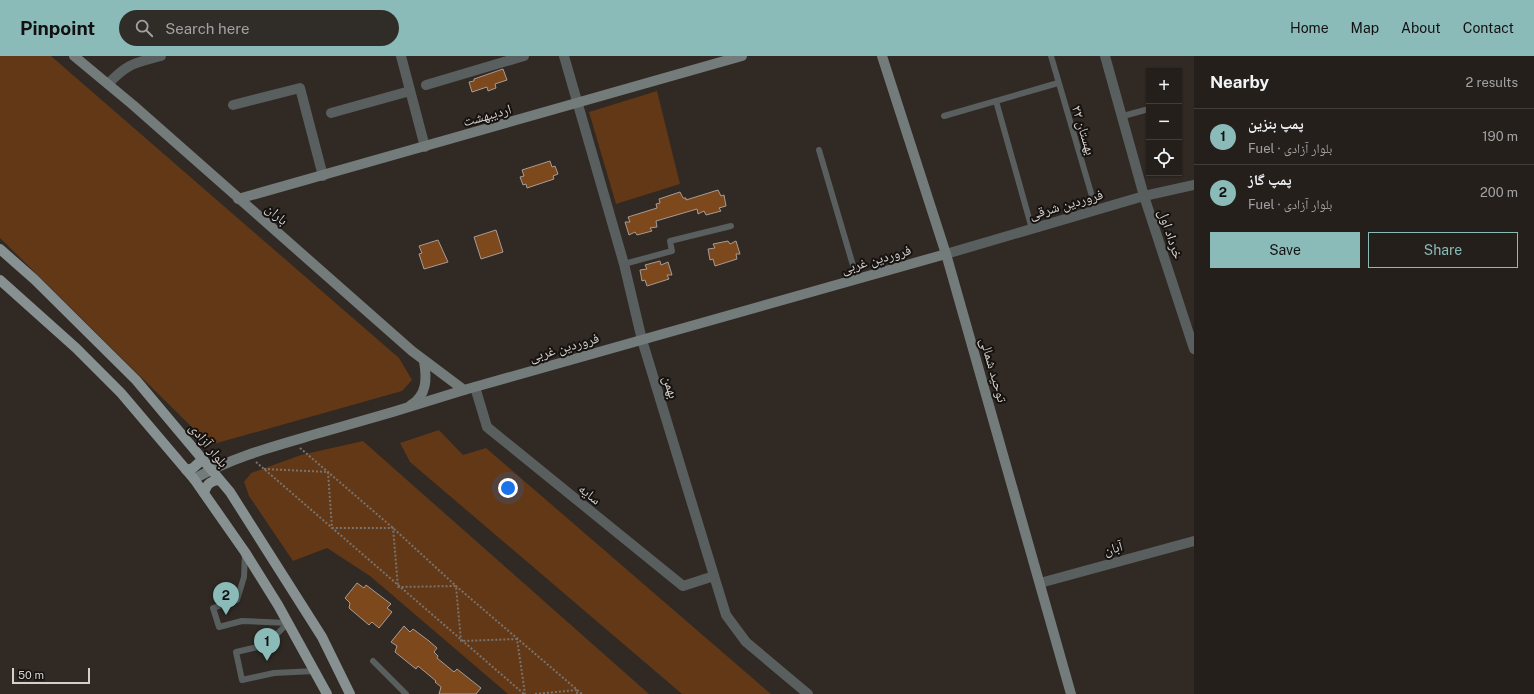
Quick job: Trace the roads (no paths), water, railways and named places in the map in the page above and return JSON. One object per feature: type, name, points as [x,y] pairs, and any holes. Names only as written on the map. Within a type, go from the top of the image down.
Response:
[{"type":"main road","name":"بلوار آزادی","points":[[0,249],[34,279],[136,380],[230,492],[322,637],[350,694]]},
{"type":"main road","points":[[0,280],[76,348],[121,393],[194,479],[245,552],[288,623],[327,694]]},
{"type":"main road","points":[[186,470],[193,468],[203,459]]},
{"type":"main road","points":[[204,493],[206,486],[212,481],[219,480]]},
{"type":"street","name":"باران","points":[[74,56],[108,84],[424,361],[464,390]]},
{"type":"street","points":[[108,84],[122,70],[133,64],[161,56]]},
{"type":"street","points":[[401,56],[425,147]]},
{"type":"street","points":[[426,85],[524,56]]},
{"type":"street","name":"بهمن","points":[[564,56],[624,264],[642,340],[726,615],[734,629],[746,642],[808,694]]},
{"type":"street","name":"اردیبهشت","points":[[238,199],[578,104],[742,56]]},
{"type":"street","name":"توحید شمالی","points":[[882,56],[946,254],[1071,694]]},
{"type":"street","name":"خرداد اول","points":[[1105,56],[1123,116],[1144,196],[1194,349]]},
{"type":"street","points":[[233,105],[300,88],[323,176]]},
{"type":"street","points":[[331,113],[410,91]]},
{"type":"street","name":"فروردین شرقی","points":[[946,254],[1144,196],[1194,184]]},
{"type":"street","name":"فروردین غربی","points":[[194,479],[211,469],[292,441],[404,410],[464,390],[946,254]]},
{"type":"street","points":[[404,410],[420,399],[423,392],[426,374],[424,361]]},
{"type":"street","name":"سایه","points":[[475,387],[487,427],[620,537],[683,586],[714,576]]},
{"type":"street","name":"آبان","points":[[1040,583],[1194,541]]},
{"type":"lane","name":"بهستان ۲۲","points":[[1051,56],[1096,210]]},
{"type":"lane","points":[[944,116],[1058,83]]},
{"type":"lane","points":[[996,100],[1032,229]]},
{"type":"lane","points":[[1123,116],[1146,110]]},
{"type":"lane","points":[[819,150],[857,279]]},
{"type":"lane","points":[[624,264],[672,252],[670,241],[731,226]]},
{"type":"lane","points":[[245,552],[244,577],[237,600],[213,608],[219,627],[242,621],[288,623]]},
{"type":"lane","points":[[288,623],[266,645],[236,652],[242,680],[274,673],[315,671]]},
{"type":"lane","points":[[373,661],[406,694]]},
{"type":"place","name":"پمپ گاز","points":[[226,615]]},
{"type":"place","name":"پمپ بنزين","points":[[267,661]]}]
